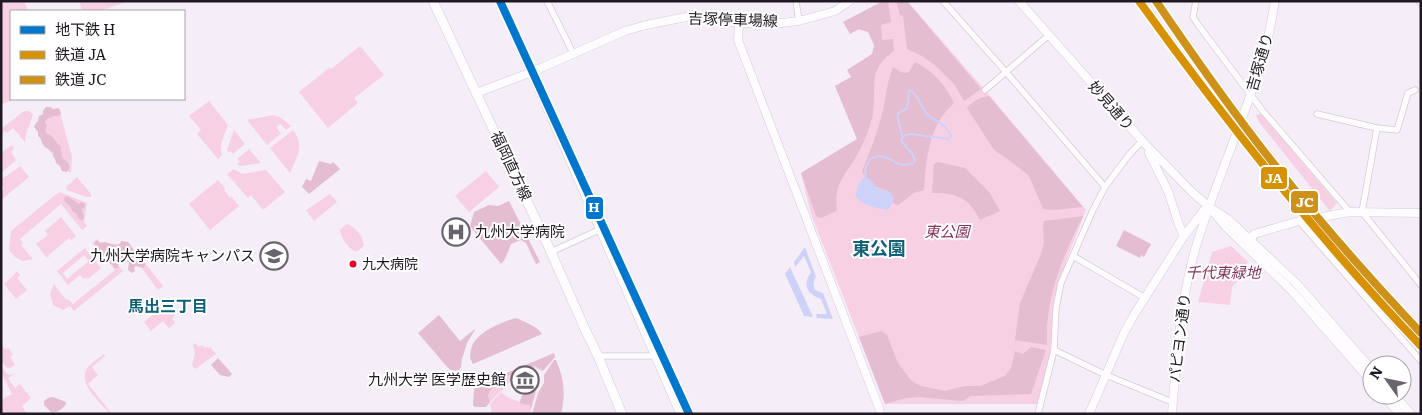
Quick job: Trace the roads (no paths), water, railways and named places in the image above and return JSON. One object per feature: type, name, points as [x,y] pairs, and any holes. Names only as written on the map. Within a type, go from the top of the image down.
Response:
[{"type":"main road","name":"福岡直方線","points":[[433,1],[551,252],[622,414]]},
{"type":"main road","points":[[500,1],[682,414]]},
{"type":"main road","name":"吉塚停車場線","points":[[476,93],[532,72],[626,31],[654,23],[686,17],[739,23],[799,21],[834,11],[850,1]]},
{"type":"main road","name":"妙見通り","points":[[1019,1],[1144,143],[1190,190],[1251,240],[1298,285],[1362,359]]},
{"type":"main road","name":"吉塚通り","points":[[1208,206],[1250,95],[1266,45],[1275,1]]},
{"type":"main road","points":[[739,23],[738,40],[880,414]]},
{"type":"main road","points":[[1144,143],[1168,191],[1184,236]]},
{"type":"main road","points":[[1089,414],[1124,333],[1184,236],[1208,206]]},
{"type":"main road","name":"妙見通り","points":[[1208,206],[1226,227],[1292,291],[1362,371]]},
{"type":"main road","name":"パピヨン通り","points":[[1172,414],[1181,326],[1190,270],[1208,206]]},
{"type":"main road","points":[[1251,240],[1254,234],[1299,221],[1350,212],[1421,213]]},
{"type":"street","points":[[547,1],[573,53]]},
{"type":"street","points":[[796,1],[799,21]]},
{"type":"street","points":[[943,1],[1105,187]]},
{"type":"street","points":[[1196,1],[1193,17],[1238,76],[1250,95],[1350,212]]},
{"type":"street","points":[[985,90],[1049,35]]},
{"type":"street","points":[[1318,114],[1377,128],[1397,130],[1408,93],[1415,90]]},
{"type":"street","points":[[1377,128],[1362,212],[1421,285]]},
{"type":"street","points":[[1038,414],[1054,350],[1056,308],[1061,283],[1105,187],[1128,156],[1144,143]]},
{"type":"street","points":[[1299,221],[1421,360]]},
{"type":"street","points":[[551,252],[601,229]]},
{"type":"street","points":[[1073,256],[1145,298]]},
{"type":"street","points":[[1054,350],[1106,375],[1172,402]]},
{"type":"street","points":[[598,356],[656,356]]},
{"type":"water","points":[[863,178],[870,179],[877,188],[890,192],[894,198],[887,210],[869,206],[861,202],[855,195],[858,185]]},
{"type":"water","points":[[805,247],[816,277],[814,280],[815,290],[823,293],[833,319],[817,318],[816,314],[827,314],[821,299],[809,292],[807,288],[808,277],[811,272],[804,256],[795,267],[794,262]]},
{"type":"water","points":[[790,267],[813,317],[804,316],[785,274]]},
{"type":"waterway","points":[[866,179],[867,165],[875,157],[885,157],[904,165],[915,161],[913,155],[902,142],[898,117],[898,113],[906,109],[909,90],[916,96],[928,115],[945,126],[951,136],[948,139],[911,134],[903,137]]},
{"type":"metro line","name":"H","points":[[500,1],[689,414]]},
{"type":"rail line","name":"JA","points":[[1139,1],[1239,135],[1309,221],[1421,346]]},
{"type":"rail line","name":"JC","points":[[1156,1],[1217,89],[1281,173],[1349,254],[1421,333]]},
{"type":"place","name":"九州大学病院","points":[[456,232]]},
{"type":"place","name":"九州大学病院キャンパス","points":[[274,256]]},
{"type":"place","name":"九大病院","points":[[353,264]]},
{"type":"place","name":"九州大学 医学歴史館","points":[[525,380]]},
{"type":"district","name":"東公園","points":[[879,249]]},
{"type":"district","name":"馬出三丁目","points":[[168,306]]},
{"type":"park label","name":"千代東緑地","points":[[1223,273]]}]
